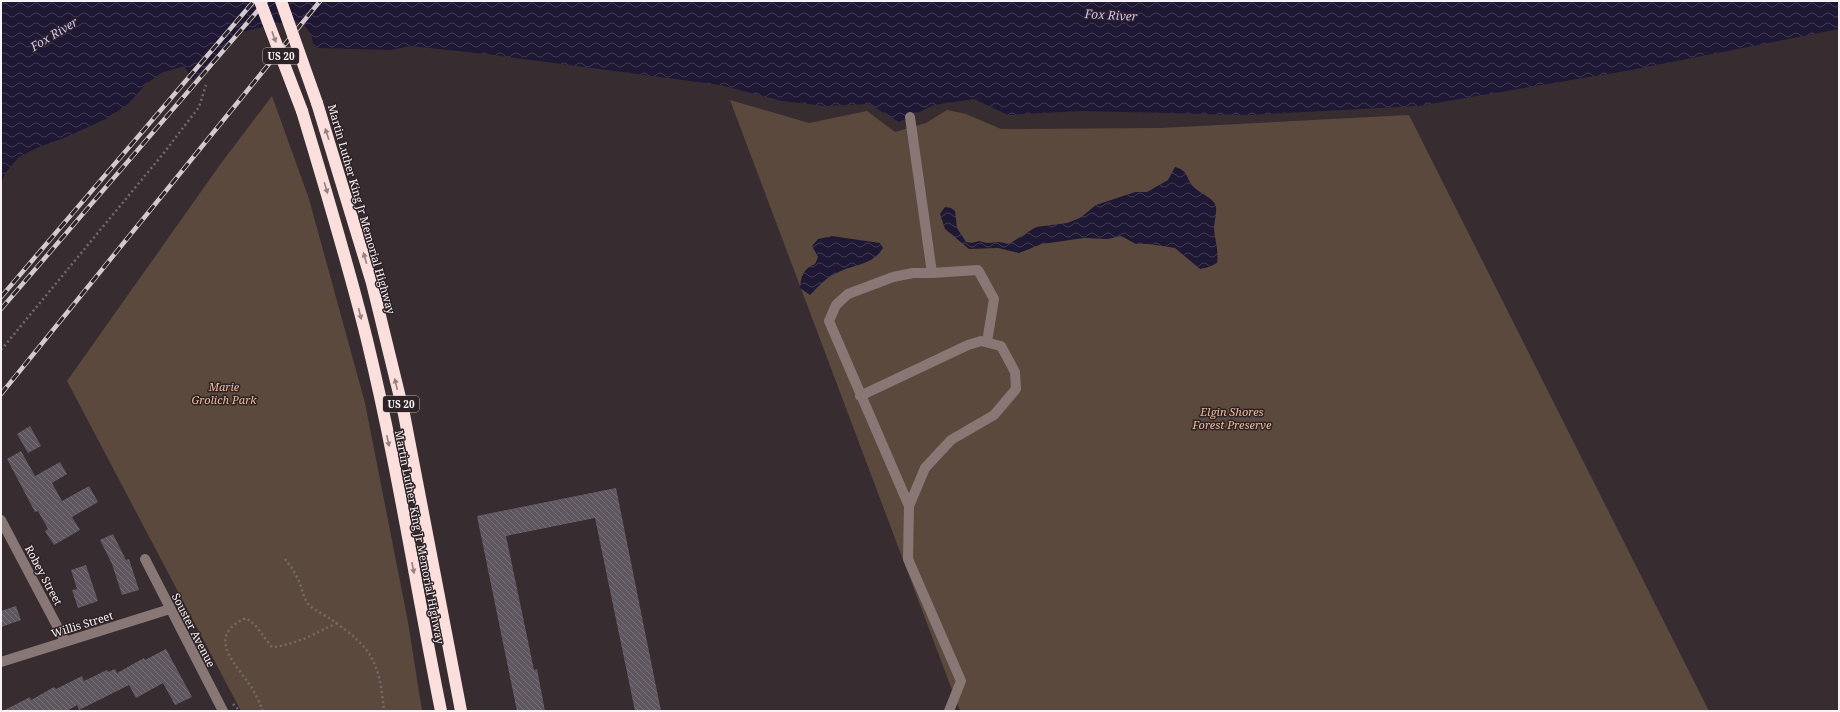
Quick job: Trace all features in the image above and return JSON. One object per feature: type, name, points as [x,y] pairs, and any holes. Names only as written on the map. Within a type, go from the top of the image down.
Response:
[{"type":"highway","name":"Martin Luther King Jr Memorial Highway","points":[[260,1],[302,111],[335,218],[367,342],[396,476],[436,686],[439,711]]},
{"type":"highway","name":"Martin Luther King Jr Memorial Highway","points":[[282,1],[317,103],[372,283],[404,414],[461,711]]},
{"type":"highway","points":[[450,657],[465,711]]},
{"type":"street","points":[[910,116],[932,273]]},
{"type":"street","points":[[909,506],[860,396],[829,321],[836,305],[848,294],[893,276],[914,273],[978,270],[994,298],[987,342]]},
{"type":"street","points":[[860,396],[968,345],[981,341],[1001,346],[1015,372],[1016,389],[994,415],[951,440],[925,468],[909,506],[908,559],[961,681],[949,711]]},
{"type":"street","name":"Robey Street","points":[[1,520],[65,641]]},
{"type":"street","name":"Souster Avenue","points":[[145,559],[223,711]]},
{"type":"street","name":"Willis Street","points":[[1,662],[170,609]]},
{"type":"path","points":[[1,350],[159,160],[199,107],[206,85]]},
{"type":"path","points":[[285,559],[298,578],[303,594],[309,605],[361,642],[371,657],[379,673],[384,711]]},
{"type":"path","points":[[264,711],[247,682],[228,655],[224,640],[229,630],[238,622],[246,618],[255,624],[272,647],[283,646],[302,640],[336,623]]},
{"type":"green space","name":"Marie Grolich Park","points":[[272,96],[309,199],[365,403],[408,622],[422,711],[241,711],[67,381],[222,162]]},
{"type":"green space","name":"Elgin Shores Forest Preserve","points":[[730,100],[809,123],[867,111],[895,132],[926,123],[947,110],[966,114],[1001,129],[1161,128],[1409,115],[1709,711],[960,711]]},
{"type":"water","name":"Fox River","points":[[1,1],[1839,1],[1839,29],[1631,70],[1418,106],[1248,115],[1081,111],[1008,115],[974,99],[934,105],[899,122],[869,104],[825,106],[782,101],[720,85],[486,54],[410,46],[391,50],[318,48],[313,43],[311,34],[304,25],[294,20],[237,33],[193,80],[184,66],[161,73],[146,84],[129,103],[108,118],[19,157],[6,172],[1,184]]},
{"type":"water","points":[[1175,167],[1183,170],[1195,189],[1210,198],[1215,204],[1216,212],[1214,229],[1217,263],[1209,267],[1200,269],[1175,248],[1149,244],[1136,244],[1121,236],[1108,239],[1084,238],[1042,244],[1019,253],[998,248],[969,249],[945,229],[940,214],[945,207],[951,208],[955,211],[957,228],[966,242],[972,243],[979,241],[1009,244],[1036,227],[1067,223],[1080,218],[1096,205],[1135,192],[1147,192],[1168,180]]},
{"type":"water","points":[[832,236],[880,243],[883,248],[879,254],[868,261],[829,277],[810,295],[800,288],[803,273],[815,264],[818,257],[812,246],[818,239]]},
{"type":"building","points":[[30,426],[41,446],[28,453],[17,434]]},
{"type":"building","points":[[21,451],[35,476],[60,462],[67,474],[52,483],[62,501],[89,486],[98,502],[72,517],[80,530],[54,545],[45,531],[48,529],[38,511],[35,512],[7,459]]},
{"type":"building","points":[[616,488],[661,711],[635,711],[595,518],[506,536],[534,670],[537,669],[545,711],[517,711],[477,516]]},
{"type":"building","points":[[113,534],[126,560],[129,559],[139,590],[122,595],[112,564],[100,540]]},
{"type":"building","points":[[86,565],[98,601],[78,608],[72,590],[77,589],[71,570]]},
{"type":"building","points":[[16,606],[21,620],[1,627],[1,611]]},
{"type":"building","points":[[166,649],[192,697],[175,705],[163,683],[136,698],[129,685],[79,710],[77,705],[67,711],[3,711],[30,697],[31,700],[54,687],[56,689],[82,676],[84,681],[107,670],[108,672],[115,669],[117,673],[144,658],[145,660]]},
{"type":"railway","points":[[1,297],[254,1]]},
{"type":"railway","points":[[1,309],[266,1]]},
{"type":"railway","points":[[1,394],[320,1]]}]
